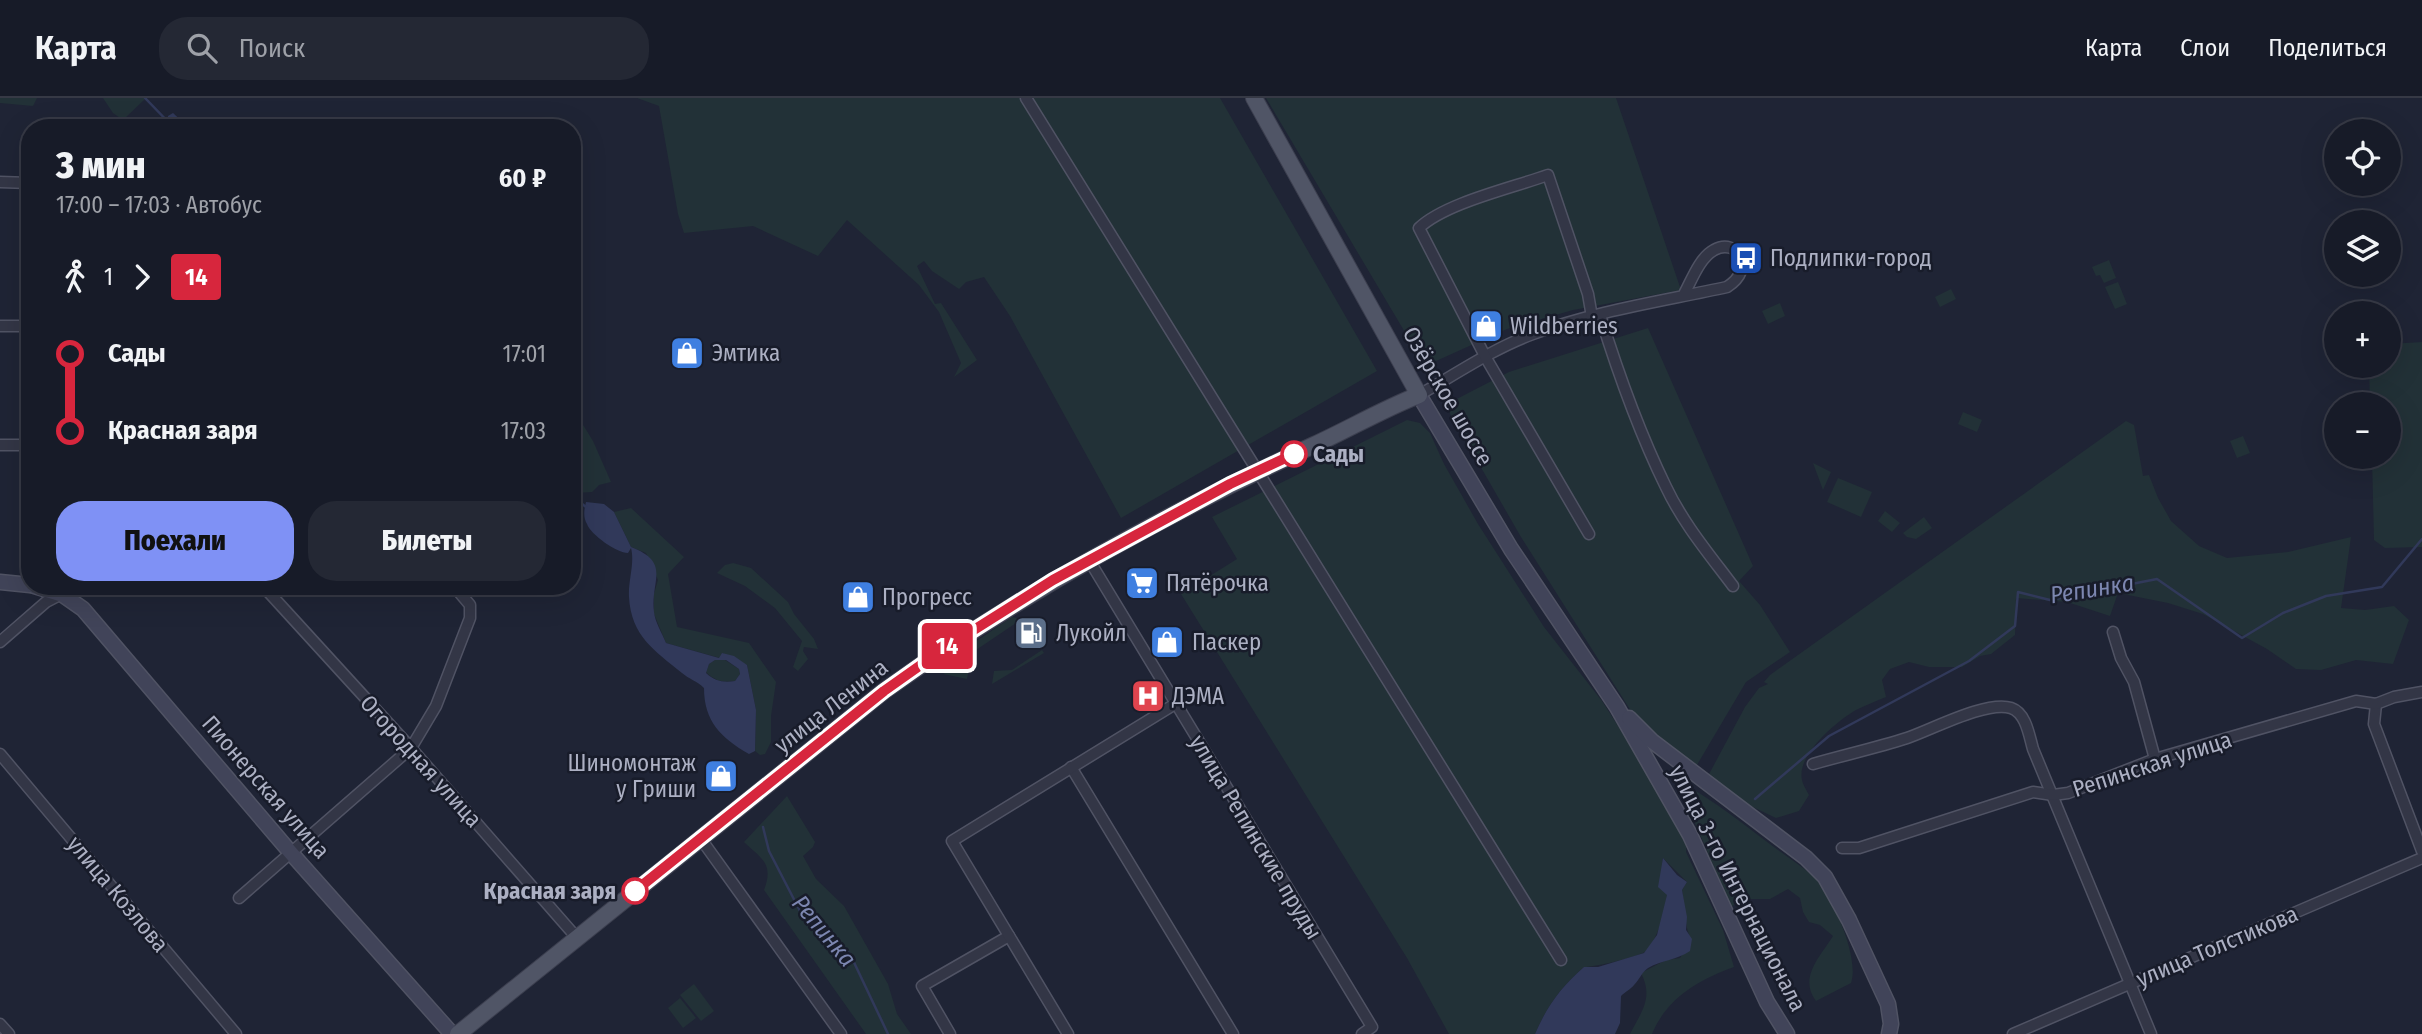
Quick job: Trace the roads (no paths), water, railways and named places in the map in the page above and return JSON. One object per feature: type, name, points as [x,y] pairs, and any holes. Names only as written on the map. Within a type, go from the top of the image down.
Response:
[{"type":"main road","name":"Озёрское шоссе","points":[[1254,98],[1419,395],[1511,549],[1618,708]]},
{"type":"main road","name":"улица Ленина","points":[[458,1034],[884,691],[942,650],[1020,599],[1089,560],[1257,471],[1419,395]]},
{"type":"main road","name":"Пионерская улица","points":[[0,582],[21,585]]},
{"type":"main road","name":"Пионерская улица","points":[[63,595],[83,609],[291,853],[452,1034]]},
{"type":"main road","name":"улица 3-го Интернационала","points":[[1618,708],[1690,835],[1768,1002],[1787,1034]]},
{"type":"main road","name":"улица 3-го Интернационала","points":[[1618,708],[1652,741],[1806,858],[1825,877],[1849,920],[1888,1004],[1891,1024],[1889,1034]]},
{"type":"street","points":[[1026,98],[1561,960]]},
{"type":"street","points":[[1588,534],[1486,358],[1419,229],[1426,221],[1457,206],[1548,175],[1596,316],[1666,488],[1702,545],[1733,586]]},
{"type":"street","points":[[0,181],[21,182]]},
{"type":"street","points":[[1419,395],[1501,347],[1535,333],[1596,316],[1727,287],[1737,281],[1743,270],[1742,260],[1735,250],[1726,247],[1716,249],[1704,258],[1683,296]]},
{"type":"street","points":[[0,326],[21,326]]},
{"type":"street","points":[[0,445],[21,445]]},
{"type":"street","points":[[1069,1034],[952,841],[1175,704],[1089,560]]},
{"type":"street","points":[[0,642],[46,602],[63,595]]},
{"type":"street","name":"Огородная улица","points":[[271,595],[411,748],[577,938]]},
{"type":"street","points":[[239,898],[411,748],[436,706],[470,618],[470,605],[462,595]]},
{"type":"street","points":[[2113,632],[2121,658],[2134,682],[2155,759]]},
{"type":"street","name":"Репинская улица","points":[[1842,849],[1859,848],[2033,792],[2053,795],[2068,793],[2155,759],[2356,701],[2376,704],[2394,697],[2422,692]]},
{"type":"street","name":"улица Репинские пруды","points":[[1175,704],[1372,1027],[1362,1034]]},
{"type":"street","points":[[2376,704],[2374,724],[2422,851]]},
{"type":"street","points":[[1812,764],[1907,738],[1968,714],[2000,707],[2013,709],[2023,718],[2151,1034]]},
{"type":"street","name":"улица Козлова","points":[[0,754],[236,1034]]},
{"type":"street","points":[[1072,767],[1233,1034]]},
{"type":"street","points":[[702,839],[841,1034]]},
{"type":"street","name":"улица Толстикова","points":[[2013,1034],[2422,858]]},
{"type":"street","points":[[950,1034],[922,986],[1009,936]]},
{"type":"street","points":[[0,1024],[9,1034]]},
{"type":"water","points":[[173,113],[179,119],[168,119]]},
{"type":"water","points":[[586,502],[604,504],[614,512],[631,547],[644,553],[655,566],[655,616],[666,643],[719,658],[722,653],[734,656],[747,665],[756,710],[755,751],[749,754],[722,735],[707,710],[704,688],[646,641],[634,622],[631,611],[631,548],[628,553],[618,550],[605,543],[589,528],[584,513]],"holes":[[[715,660],[726,660],[739,669],[740,674],[735,681],[719,681],[706,673],[709,664]]]},
{"type":"water","points":[[1663,858],[1677,875],[1687,882],[1682,890],[1687,917],[1686,930],[1692,939],[1690,951],[1648,968],[1621,996],[1620,1023],[1615,1034],[1535,1034],[1555,998],[1584,967],[1598,967],[1644,953],[1657,935],[1667,895],[1658,887]]},
{"type":"waterway","name":"Репинка","points":[[145,98],[165,119]]},
{"type":"waterway","name":"Репинка","points":[[581,503],[586,507]]},
{"type":"waterway","name":"Репинка","points":[[1755,799],[1829,736],[1969,661],[2015,626],[2018,592],[2050,600],[2157,579],[2242,638],[2283,613],[2326,596],[2382,587],[2422,539]]},
{"type":"waterway","name":"Репинка","points":[[763,827],[769,851],[800,911],[850,954],[888,1034]]},
{"type":"place","name":"Подлипки-город","points":[[1746,258]]},
{"type":"place","name":"Wildberries","points":[[1486,326]]},
{"type":"place","name":"Эмтика","points":[[687,353]]},
{"type":"place","name":"Сады","points":[[1294,454]]},
{"type":"place","name":"Пятёрочка","points":[[1142,583]]},
{"type":"place","name":"Прогресс","points":[[858,597]]},
{"type":"place","name":"Лукойл","points":[[1031,633]]},
{"type":"place","name":"Паскер","points":[[1167,642]]},
{"type":"place","name":"ДЭМА","points":[[1148,696]]},
{"type":"place","name":"Шиномонтаж у Гриши","points":[[721,776]]},
{"type":"place","name":"Красная заря","points":[[635,891]]}]
